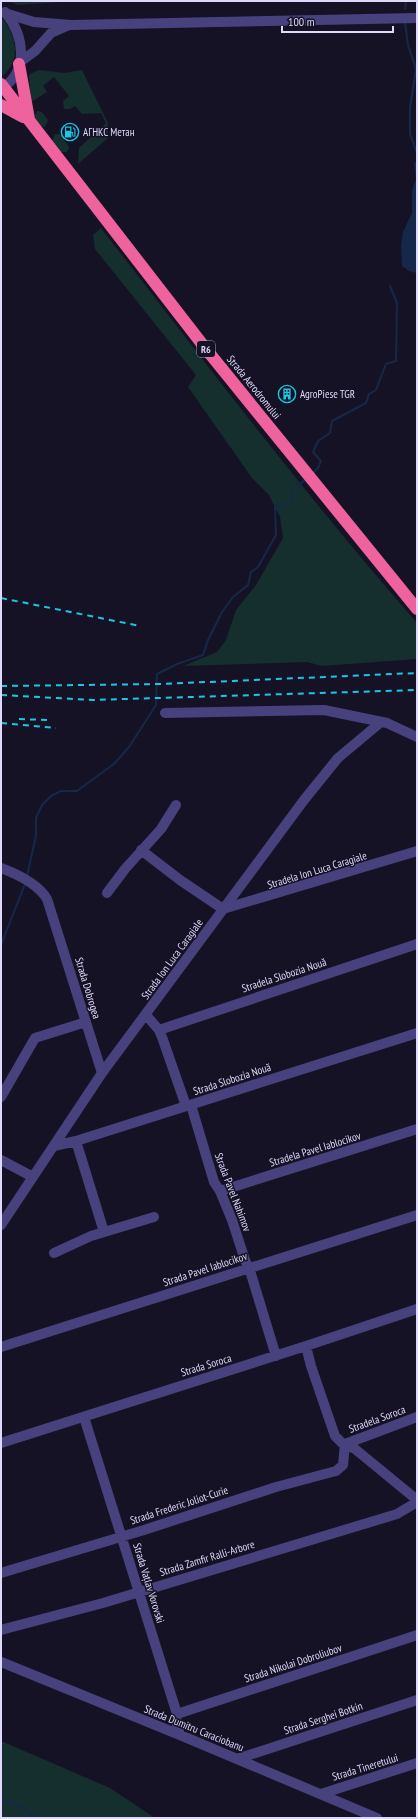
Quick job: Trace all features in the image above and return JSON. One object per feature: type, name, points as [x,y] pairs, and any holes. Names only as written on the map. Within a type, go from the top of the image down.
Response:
[{"type":"highway","points":[[20,63],[29,120]]},
{"type":"highway","name":"Strada Aerodromului","points":[[2,87],[206,349],[417,609]]},
{"type":"highway","points":[[1,105],[29,120]]},
{"type":"street","points":[[3,11],[34,22],[71,25],[417,18]]},
{"type":"street","points":[[2,87],[16,72],[20,63],[22,50],[20,36],[14,23],[3,11]]},
{"type":"street","points":[[20,63],[35,51],[51,33],[71,25]]},
{"type":"street","points":[[165,713],[324,710],[381,722],[417,738]]},
{"type":"street","name":"Strada Ion Luca Caragiale","points":[[1,1225],[102,1073],[304,800],[338,758],[381,722]]},
{"type":"street","points":[[108,894],[125,869],[161,829],[176,805]]},
{"type":"street","points":[[141,850],[180,880],[224,909]]},
{"type":"street","name":"Stradela Ion Luca Caragiale","points":[[224,909],[417,851]]},
{"type":"street","name":"Strada Dobrogea","points":[[1,868],[41,891],[47,899],[102,1073]]},
{"type":"street","name":"Stradela Slobozia Nouă","points":[[159,1030],[417,944]]},
{"type":"street","name":"Strada Pavel Nahimov","points":[[146,1015],[159,1030],[189,1105],[214,1182],[220,1191],[248,1267],[276,1356]]},
{"type":"street","points":[[1,1097],[35,1038],[86,1022]]},
{"type":"street","name":"Strada Slobozia Nouă","points":[[54,1146],[76,1141],[417,1033]]},
{"type":"street","name":"Stradela Pavel Iablocikov","points":[[220,1191],[417,1129]]},
{"type":"street","points":[[76,1141],[104,1232]]},
{"type":"street","points":[[1,1160],[33,1177]]},
{"type":"street","name":"Strada Pavel Iablocikov","points":[[1,1347],[248,1267],[417,1215]]},
{"type":"street","points":[[54,1253],[104,1232],[154,1217]]},
{"type":"street","name":"Strada Soroca","points":[[1,1443],[276,1356],[417,1309]]},
{"type":"street","points":[[306,1346],[331,1427],[338,1439],[355,1449],[417,1501]]},
{"type":"street","name":"Strada Vațlav Vorovski","points":[[84,1417],[140,1591],[177,1714],[176,1721],[180,1735]]},
{"type":"street","name":"Stradela Sorocа","points":[[345,1444],[417,1417]]},
{"type":"street","name":"Strada Frederic Joliot-Curie","points":[[1,1573],[276,1487],[336,1471],[343,1465],[345,1444]]},
{"type":"street","name":"Strada Zamfir Ralli-Arbore","points":[[1,1630],[75,1611],[397,1514],[417,1501]]},
{"type":"street","name":"Strada Nikolai Dobroliubov","points":[[177,1714],[417,1635]]},
{"type":"street","name":"Strada Dumitru Caraciobanu","points":[[1,1662],[377,1818]]},
{"type":"street","name":"Strada Serghei Botkin","points":[[237,1759],[417,1700]]},
{"type":"street","name":"Strada Tineretului","points":[[321,1794],[417,1763]]},
{"type":"green space","points":[[8,1],[73,1],[18,5]]},
{"type":"green space","points":[[1,17],[10,31],[15,46],[13,62],[3,76],[1,73]]},
{"type":"green space","points":[[39,70],[64,73],[82,70],[108,123],[108,138],[78,164],[79,148],[106,123],[101,113],[82,114],[75,106],[70,109],[64,109],[63,101],[69,96],[54,77],[43,86],[47,92],[31,102],[29,76],[30,74]]},
{"type":"green space","points":[[37,111],[42,112],[48,120],[45,127],[41,126],[34,118]]},
{"type":"green space","points":[[55,134],[60,134],[69,147],[67,152],[61,152],[52,141]]},
{"type":"green space","points":[[101,228],[295,477],[417,623],[417,659],[322,666],[307,662],[183,666],[217,652],[226,640],[236,610],[256,585],[283,538],[280,517],[269,495],[252,478],[188,387],[196,375],[95,249],[93,235]]},
{"type":"green space","points":[[1,1741],[110,1788],[155,1818],[1,1818]]},
{"type":"water","points":[[414,162],[417,163],[417,273],[409,271],[402,266],[401,246],[403,232],[412,213],[412,191],[416,179]]},
{"type":"waterway","points":[[405,9],[406,1]]},
{"type":"waterway","points":[[405,22],[408,45],[416,69],[410,108],[410,134],[417,153]]},
{"type":"waterway","points":[[312,474],[318,468],[321,461],[313,452],[318,441],[330,433],[332,421],[366,403],[369,394],[376,390],[386,364],[396,361],[397,303],[390,286]]},
{"type":"waterway","points":[[27,876],[36,836],[36,818],[42,805],[51,796],[61,791],[77,791],[115,763],[129,747],[156,705],[157,674],[177,664],[203,655],[208,640],[222,612],[233,597],[248,585],[251,572],[258,567],[276,535],[275,507],[293,502],[292,491],[306,479]]},
{"type":"waterway","points":[[1,945],[25,884]]},
{"type":"waterway","points":[[1,1799],[17,1805],[39,1818]]},
{"type":"railway","points":[[1,598],[140,626]]},
{"type":"railway","points":[[1,686],[161,684],[417,673]]},
{"type":"railway","points":[[1,695],[93,700],[417,690]]},
{"type":"railway","points":[[19,719],[47,720]]},
{"type":"railway","points":[[1,723],[56,728]]},
{"type":"place","name":"АГНКС Метан","points":[[70,132]]},
{"type":"place","name":"AgroPiese TGR","points":[[287,394]]}]
